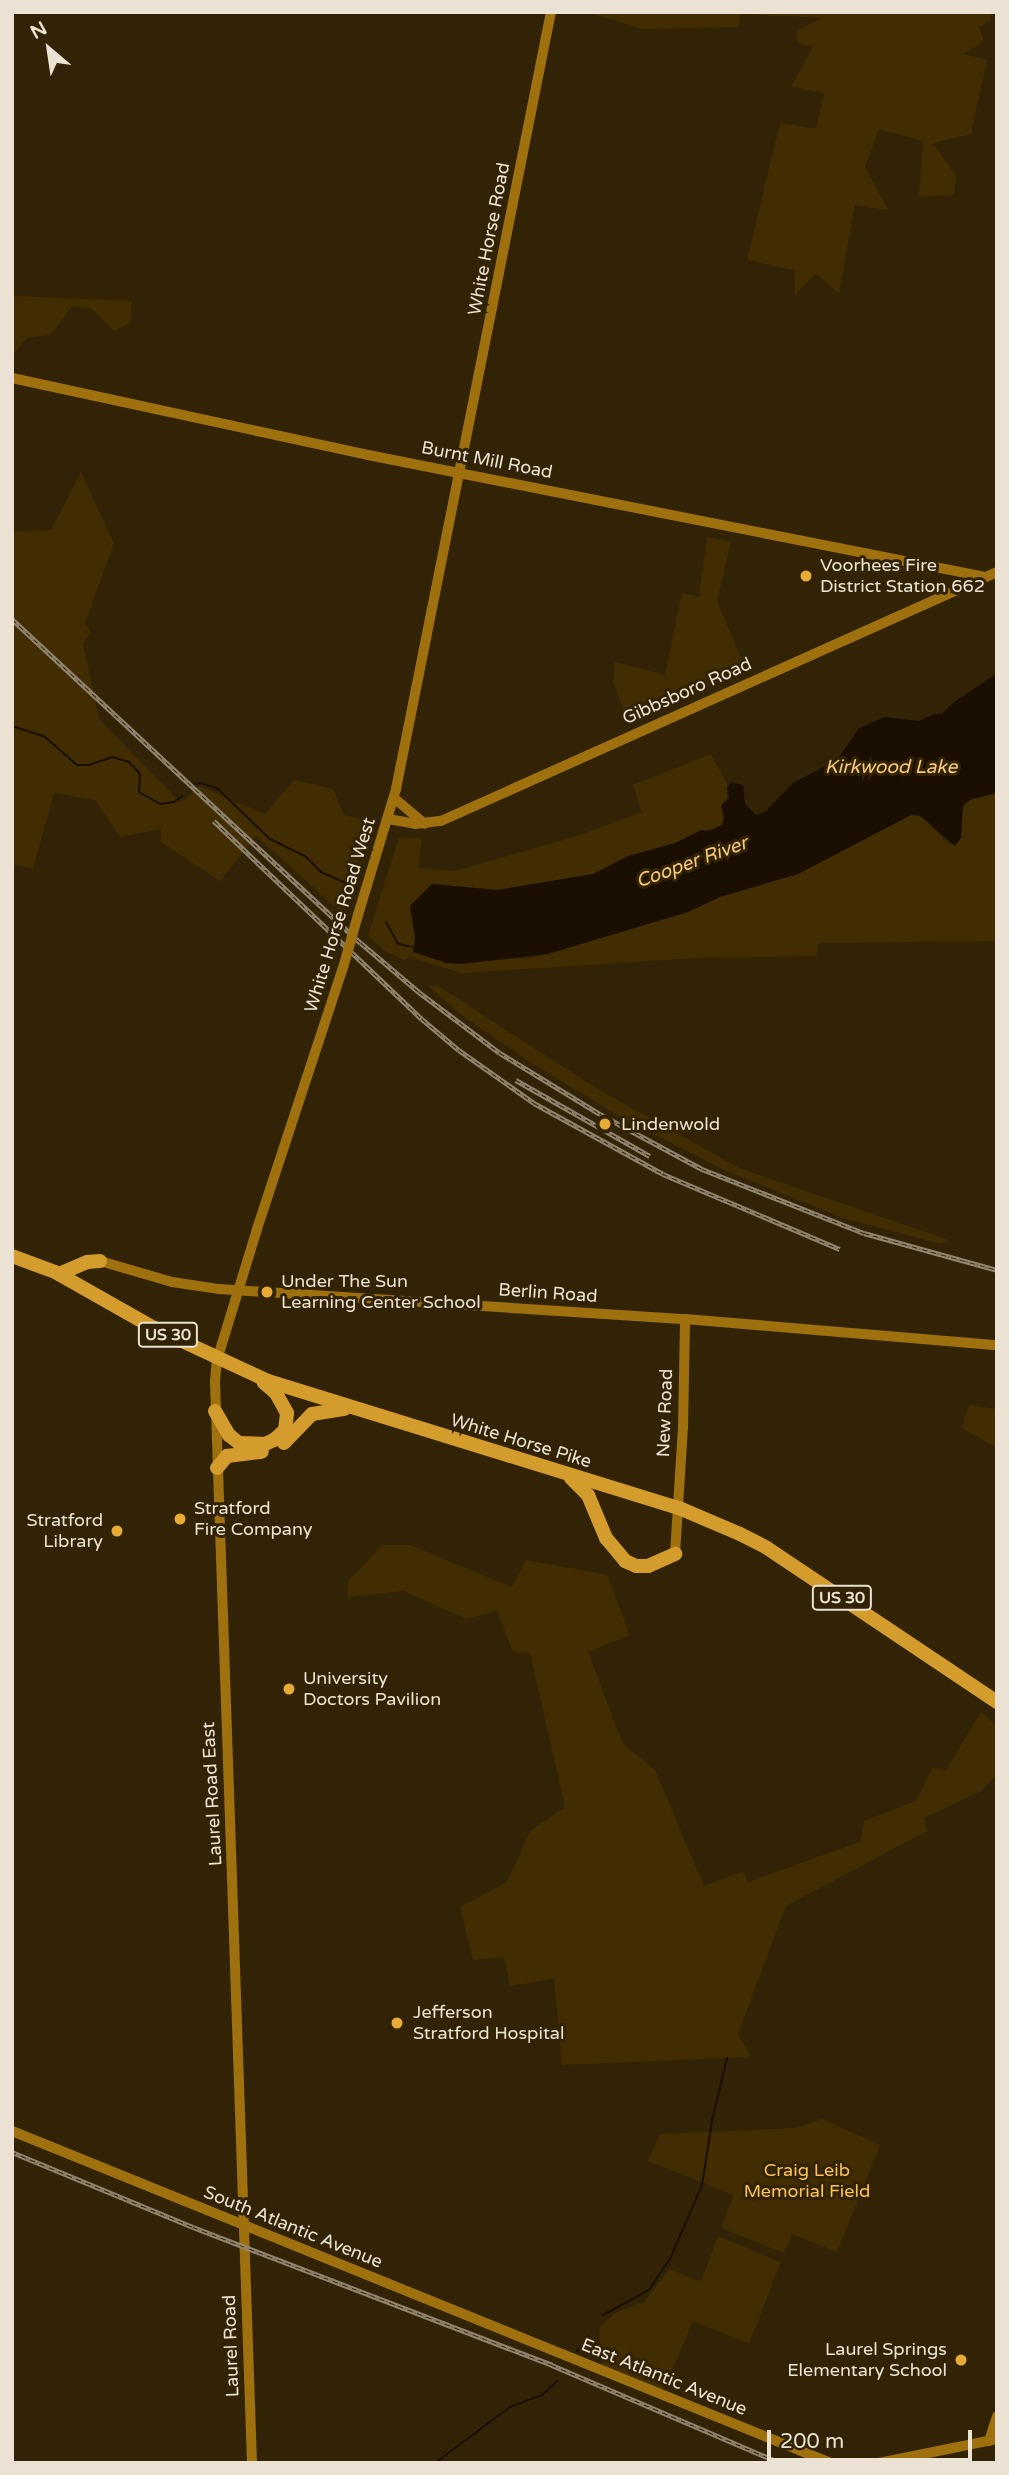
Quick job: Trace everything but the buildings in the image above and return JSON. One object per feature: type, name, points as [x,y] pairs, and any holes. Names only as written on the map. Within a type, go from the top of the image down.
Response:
[{"type":"highway","name":"White Horse Pike","points":[[12,1256],[59,1274],[218,1360],[258,1377],[350,1408],[679,1508],[767,1548],[997,1702]]},
{"type":"highway","points":[[59,1274],[87,1262],[100,1261]]},
{"type":"highway","points":[[91,1292],[89,1275],[100,1261]]},
{"type":"highway","points":[[215,1411],[229,1435],[239,1443],[265,1444],[280,1435],[287,1422],[287,1413],[275,1393],[258,1377]]},
{"type":"highway","points":[[217,1468],[228,1456],[269,1451],[278,1447],[312,1414],[350,1408]]},
{"type":"highway","points":[[568,1475],[588,1495],[606,1538],[625,1561],[636,1566],[648,1566],[675,1554]]},
{"type":"street","name":"White Horse Road","points":[[460,472],[551,12]]},
{"type":"street","name":"Burnt Mill Road","points":[[12,378],[460,472],[985,577]]},
{"type":"street","name":"White Horse Road West","points":[[218,1360],[394,798],[460,472]]},
{"type":"street","name":"Gibbsboro Road","points":[[388,819],[425,824],[441,821],[997,572]]},
{"type":"street","points":[[394,798],[425,824]]},
{"type":"street","name":"Berlin Road","points":[[100,1261],[172,1282],[239,1290],[685,1320],[997,1345]]},
{"type":"street","name":"New Road","points":[[675,1554],[685,1320]]},
{"type":"street","name":"Laurel Road East","points":[[218,1360],[215,1411],[245,2227]]},
{"type":"street","name":"South Atlantic Avenue","points":[[12,2131],[561,2354]]},
{"type":"street","name":"Laurel Road","points":[[245,2227],[253,2463]]},
{"type":"street","name":"East Atlantic Avenue","points":[[561,2354],[817,2460],[831,2463]]},
{"type":"street","points":[[879,2463],[993,2440],[997,2416]]},
{"type":"green space","points":[[587,12],[991,12],[990,21],[979,27],[984,41],[964,54],[987,60],[971,134],[933,143],[956,176],[954,195],[919,197],[923,141],[879,129],[865,167],[888,210],[855,205],[839,293],[815,274],[795,295],[794,270],[747,260],[780,123],[816,129],[824,93],[791,87],[813,46],[797,43],[798,30],[822,18],[740,14],[739,27],[642,29]]},
{"type":"green space","points":[[12,296],[132,301],[130,323],[114,331],[91,308],[72,306],[52,334],[27,338],[12,356]]},
{"type":"green space","points":[[81,472],[114,544],[85,622],[91,633],[83,643],[99,719],[181,803],[199,786],[265,814],[294,780],[333,789],[344,815],[371,822],[342,913],[256,836],[220,881],[161,842],[161,829],[120,837],[95,800],[54,793],[33,869],[12,864],[12,532],[51,530]]},
{"type":"green space","points":[[707,537],[731,541],[717,601],[745,668],[628,720],[613,683],[615,662],[665,675],[682,593],[699,597]]},
{"type":"green space","points":[[711,754],[728,786],[722,825],[593,874],[497,890],[432,884],[413,952],[447,963],[529,958],[688,912],[720,897],[798,874],[911,815],[922,817],[950,845],[961,838],[961,815],[966,801],[997,793],[997,941],[818,943],[817,956],[696,958],[461,973],[410,957],[404,960],[384,950],[368,936],[399,837],[422,839],[418,868],[455,871],[574,837],[642,812],[633,785]]},
{"type":"green space","points":[[428,986],[438,986],[596,1088],[739,1168],[949,1240],[941,1244],[843,1218],[722,1169],[626,1120],[536,1066],[464,1017]]},
{"type":"green space","points":[[969,1405],[997,1409],[997,1448],[962,1428]]},
{"type":"green space","points":[[383,1545],[410,1545],[512,1587],[526,1560],[607,1575],[630,1635],[588,1652],[623,1744],[655,1770],[704,1886],[743,1871],[748,1882],[860,1842],[864,1821],[916,1801],[932,1768],[946,1770],[981,1712],[997,1727],[997,1774],[981,1791],[924,1818],[927,1831],[786,1906],[738,2034],[751,2057],[562,2065],[554,1978],[510,1986],[504,1957],[473,1960],[460,1907],[507,1882],[530,1831],[565,1807],[530,1653],[513,1652],[497,1611],[466,1619],[404,1591],[347,1597],[349,1580]]},
{"type":"green space","name":"Craig Leib Memorial Field","points":[[822,2119],[880,2145],[837,2252],[792,2234],[784,2253],[721,2228],[734,2195],[648,2161],[660,2134],[796,2128]]},
{"type":"green space","points":[[718,2236],[781,2262],[749,2344],[693,2321],[664,2390],[602,2365],[599,2328],[615,2313],[644,2302],[670,2269],[701,2282]]},
{"type":"water","name":"Kirkwood Lake","points":[[997,673],[997,793],[972,799],[963,805],[961,838],[955,846],[919,815],[911,815],[798,874],[720,897],[688,912],[548,954],[461,964],[447,963],[413,952],[415,938],[410,906],[432,884],[497,890],[593,874],[628,856],[675,843],[701,830],[710,831],[722,825],[724,820],[721,805],[729,798],[727,788],[731,782],[743,785],[745,804],[756,815],[766,811],[793,783],[837,760],[859,728],[885,717],[919,721],[934,714],[941,714]]},
{"type":"waterway","name":"Cooper River","points":[[12,726],[45,737],[77,765],[89,765],[112,757],[129,762],[140,774],[139,792],[160,804],[174,802],[182,796]]},
{"type":"waterway","name":"Cooper River","points":[[194,784],[201,783],[218,789],[270,839],[305,856],[321,872],[353,886]]},
{"type":"waterway","name":"Cooper River","points":[[386,922],[398,944],[413,947]]},
{"type":"waterway","points":[[603,2315],[649,2290],[670,2259],[702,2185],[712,2121],[727,2058]]},
{"type":"waterway","points":[[577,2351],[588,2335]]},
{"type":"waterway","points":[[435,2463],[510,2407],[542,2395],[557,2381]]},
{"type":"railway","points":[[12,619],[361,943],[419,992],[500,1053],[600,1114],[702,1169],[864,1233],[997,1270]]},
{"type":"railway","points":[[214,821],[422,1019],[459,1050],[534,1103],[663,1174],[840,1249]]},
{"type":"railway","points":[[516,1080],[650,1156]]},
{"type":"railway","points":[[12,2152],[193,2227],[552,2365],[781,2463]]},
{"type":"place","name":"Voorhees Fire District Station 662","points":[[806,576]]},
{"type":"place","name":"Lindenwold","points":[[605,1124]]},
{"type":"place","name":"Under The Sun Learning Center School","points":[[267,1292]]},
{"type":"place","name":"Stratford Fire Company","points":[[180,1519]]},
{"type":"place","name":"Stratford Library","points":[[117,1531]]},
{"type":"place","name":"University Doctors Pavilion","points":[[289,1689]]},
{"type":"place","name":"Jefferson Stratford Hospital","points":[[397,2023]]},
{"type":"place","name":"Laurel Springs Elementary School","points":[[961,2360]]}]
